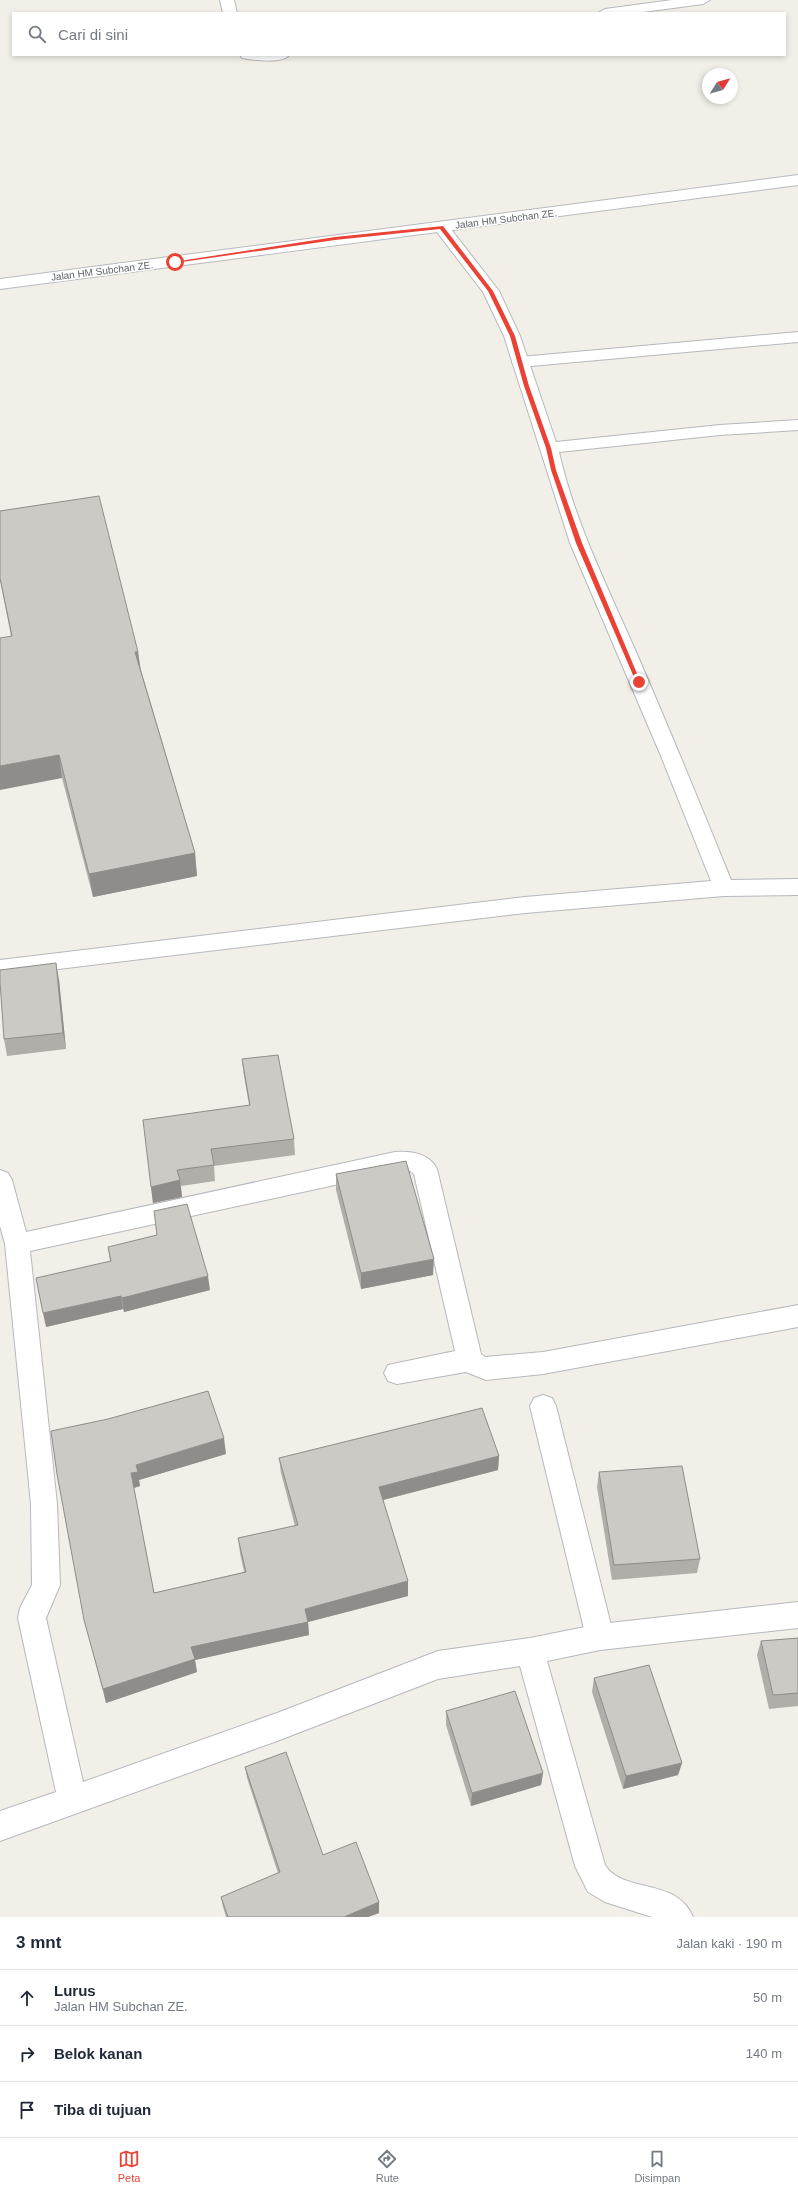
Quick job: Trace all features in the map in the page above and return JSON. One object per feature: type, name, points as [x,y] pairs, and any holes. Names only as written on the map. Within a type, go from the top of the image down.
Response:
[{"type":"street","points":[[227,0],[230,12]]},
{"type":"street","points":[[613,12],[704,0]]},
{"type":"street","points":[[252,56],[269,56]]},
{"type":"street","name":"Jalan HM Subchan ZE.","points":[[0,284],[335,239],[441,227],[798,180]]},
{"type":"street","points":[[441,227],[491,291],[512,336],[527,386],[549,448],[554,470],[579,543],[670,756],[724,888]]},
{"type":"street","points":[[520,362],[798,337]]},
{"type":"street","points":[[549,448],[720,430],[798,425]]},
{"type":"street","points":[[0,968],[525,905],[724,888],[798,887]]},
{"type":"street","points":[[17,1244],[395,1162],[411,1160],[418,1162],[425,1168],[470,1360],[476,1365],[486,1369],[543,1362],[798,1316]]},
{"type":"street","points":[[0,1180],[17,1244],[44,1504],[46,1585],[44,1593],[32,1609],[32,1618],[72,1800]]},
{"type":"street","points":[[397,1373],[470,1360]]},
{"type":"street","points":[[543,1406],[600,1637]]},
{"type":"street","points":[[0,1826],[277,1727],[438,1665],[530,1651],[600,1637],[798,1615]]},
{"type":"street","points":[[530,1651],[590,1866],[595,1878],[606,1888],[650,1901],[678,1917]]},
{"type":"building","points":[[99,496],[138,652],[135,652],[195,853],[89,874],[59,755],[0,766],[0,638],[12,636],[0,578],[0,511]]},
{"type":"building","points":[[56,963],[63,1033],[4,1039],[0,970]]},
{"type":"building","points":[[278,1055],[294,1139],[211,1149],[214,1165],[177,1170],[180,1180],[151,1187],[143,1120],[250,1105],[242,1059]]},
{"type":"building","points":[[406,1161],[434,1259],[361,1273],[336,1174]]},
{"type":"building","points":[[187,1204],[208,1276],[122,1298],[121,1296],[43,1313],[36,1278],[111,1261],[108,1247],[157,1235],[154,1211]]},
{"type":"building","points":[[208,1391],[224,1438],[136,1465],[138,1472],[131,1473],[154,1593],[246,1572],[238,1538],[298,1525],[279,1458],[482,1408],[499,1456],[379,1487],[408,1581],[305,1609],[308,1622],[191,1647],[195,1659],[103,1689],[84,1620],[57,1474],[51,1431],[108,1419]]},
{"type":"building","points":[[682,1466],[700,1559],[614,1565],[599,1472]]},
{"type":"building","points":[[798,1638],[798,1693],[773,1695],[761,1641]]},
{"type":"building","points":[[649,1665],[682,1763],[626,1776],[594,1678]]},
{"type":"building","points":[[515,1691],[543,1773],[472,1793],[446,1711]]},
{"type":"building","points":[[286,1752],[323,1855],[356,1842],[379,1902],[344,1917],[228,1917],[221,1897],[280,1872],[245,1767]]},
{"type":"route","points":[[175,262],[335,239],[441,227],[491,291],[512,336],[527,386],[549,448],[554,470],[579,543],[610,620],[639,682]]}]
